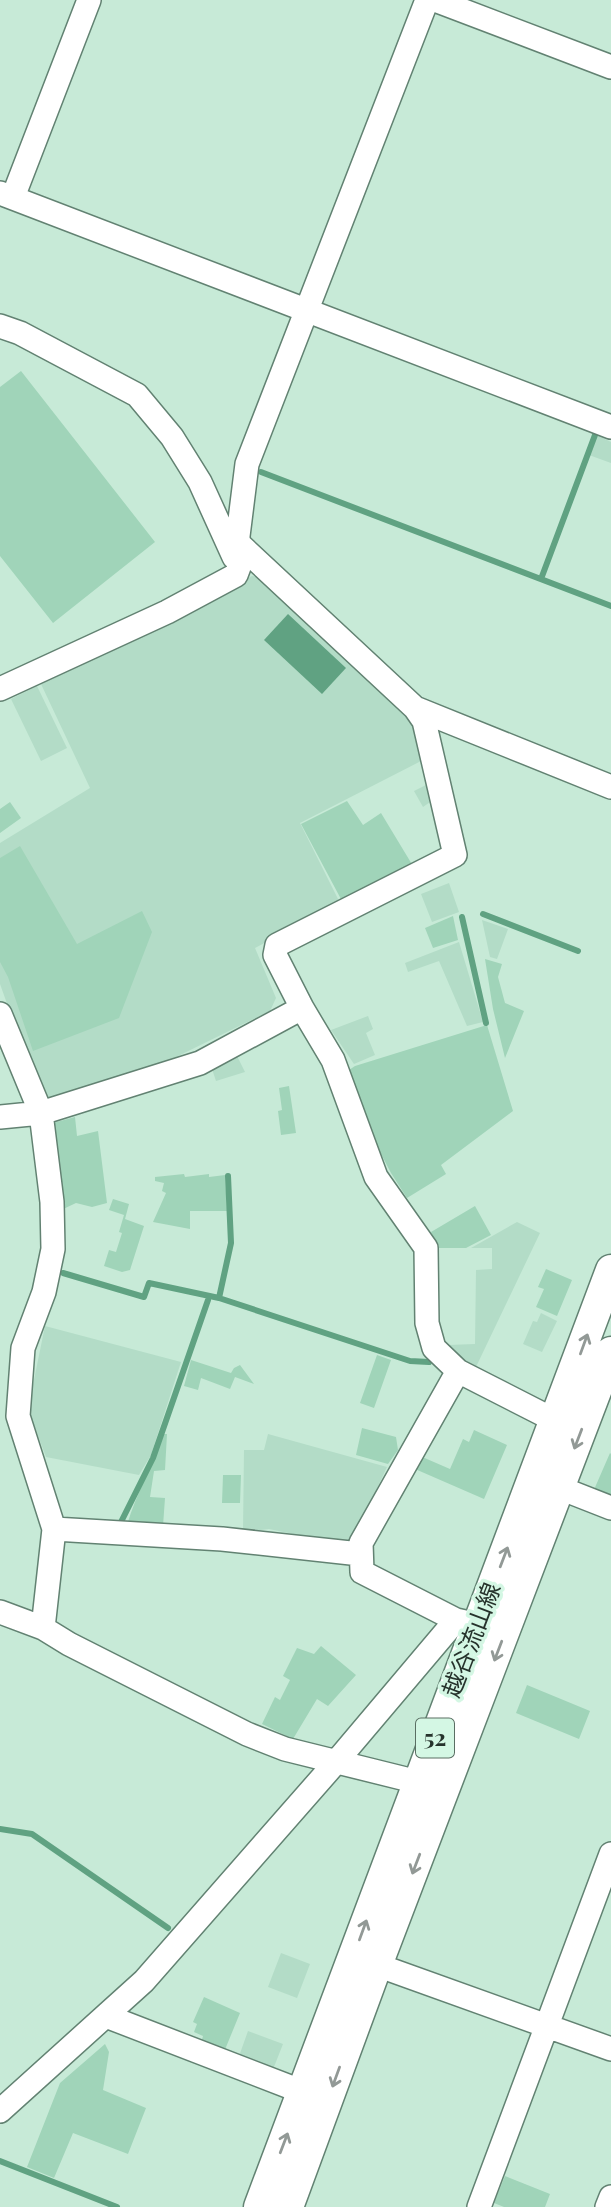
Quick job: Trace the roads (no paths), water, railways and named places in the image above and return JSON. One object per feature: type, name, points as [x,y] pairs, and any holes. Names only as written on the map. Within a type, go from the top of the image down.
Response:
[{"type":"main road","name":"越谷流山線","points":[[259,2207],[418,1783],[467,1623],[556,1421],[611,1270]]},
{"type":"main road","name":"越谷流山線","points":[[288,2207],[377,1965],[611,1352]]},
{"type":"street","points":[[89,0],[7,195],[611,427]]},
{"type":"street","points":[[0,689],[208,592],[236,575],[239,567],[238,543],[247,464],[427,0]]},
{"type":"street","points":[[435,0],[611,68]]},
{"type":"street","points":[[0,326],[20,332],[137,395],[172,437],[200,482],[239,567]]},
{"type":"street","points":[[238,543],[415,708],[424,721],[455,855],[277,945],[275,955],[333,1060],[376,1177],[426,1248],[427,1324],[434,1348],[458,1371],[556,1421]]},
{"type":"street","points":[[415,708],[611,787]]},
{"type":"street","points":[[0,1117],[41,1113],[200,1063],[302,1007]]},
{"type":"street","points":[[0,1014],[41,1113],[52,1202],[53,1249],[44,1292],[23,1348],[18,1416],[54,1529],[43,1628]]},
{"type":"street","points":[[0,2111],[144,1981],[336,1762],[467,1623],[362,1572],[360,1554],[361,1544],[458,1371]]},
{"type":"street","points":[[560,1488],[611,1508]]},
{"type":"street","points":[[54,1529],[222,1539],[360,1554]]},
{"type":"street","points":[[0,1612],[43,1628],[69,1644],[247,1734],[285,1749],[418,1783]]},
{"type":"street","points":[[479,2207],[611,1854]]},
{"type":"street","points":[[377,1965],[611,2049]]},
{"type":"street","points":[[106,2016],[303,2092]]},
{"type":"street","points":[[607,2207],[611,2197]]},
{"type":"waterway","points":[[541,579],[595,435]]},
{"type":"waterway","points":[[261,472],[611,606]]},
{"type":"waterway","points":[[483,914],[578,951]]},
{"type":"waterway","points":[[462,917],[486,1023]]},
{"type":"waterway","points":[[219,1298],[231,1243],[228,1176]]},
{"type":"waterway","points":[[63,1273],[144,1297],[149,1283],[219,1298],[410,1361],[429,1362]]},
{"type":"waterway","points":[[120,1524],[153,1458],[208,1300]]},
{"type":"waterway","points":[[0,1829],[32,1834],[168,1928]]},
{"type":"waterway","points":[[0,2161],[117,2207]]}]
